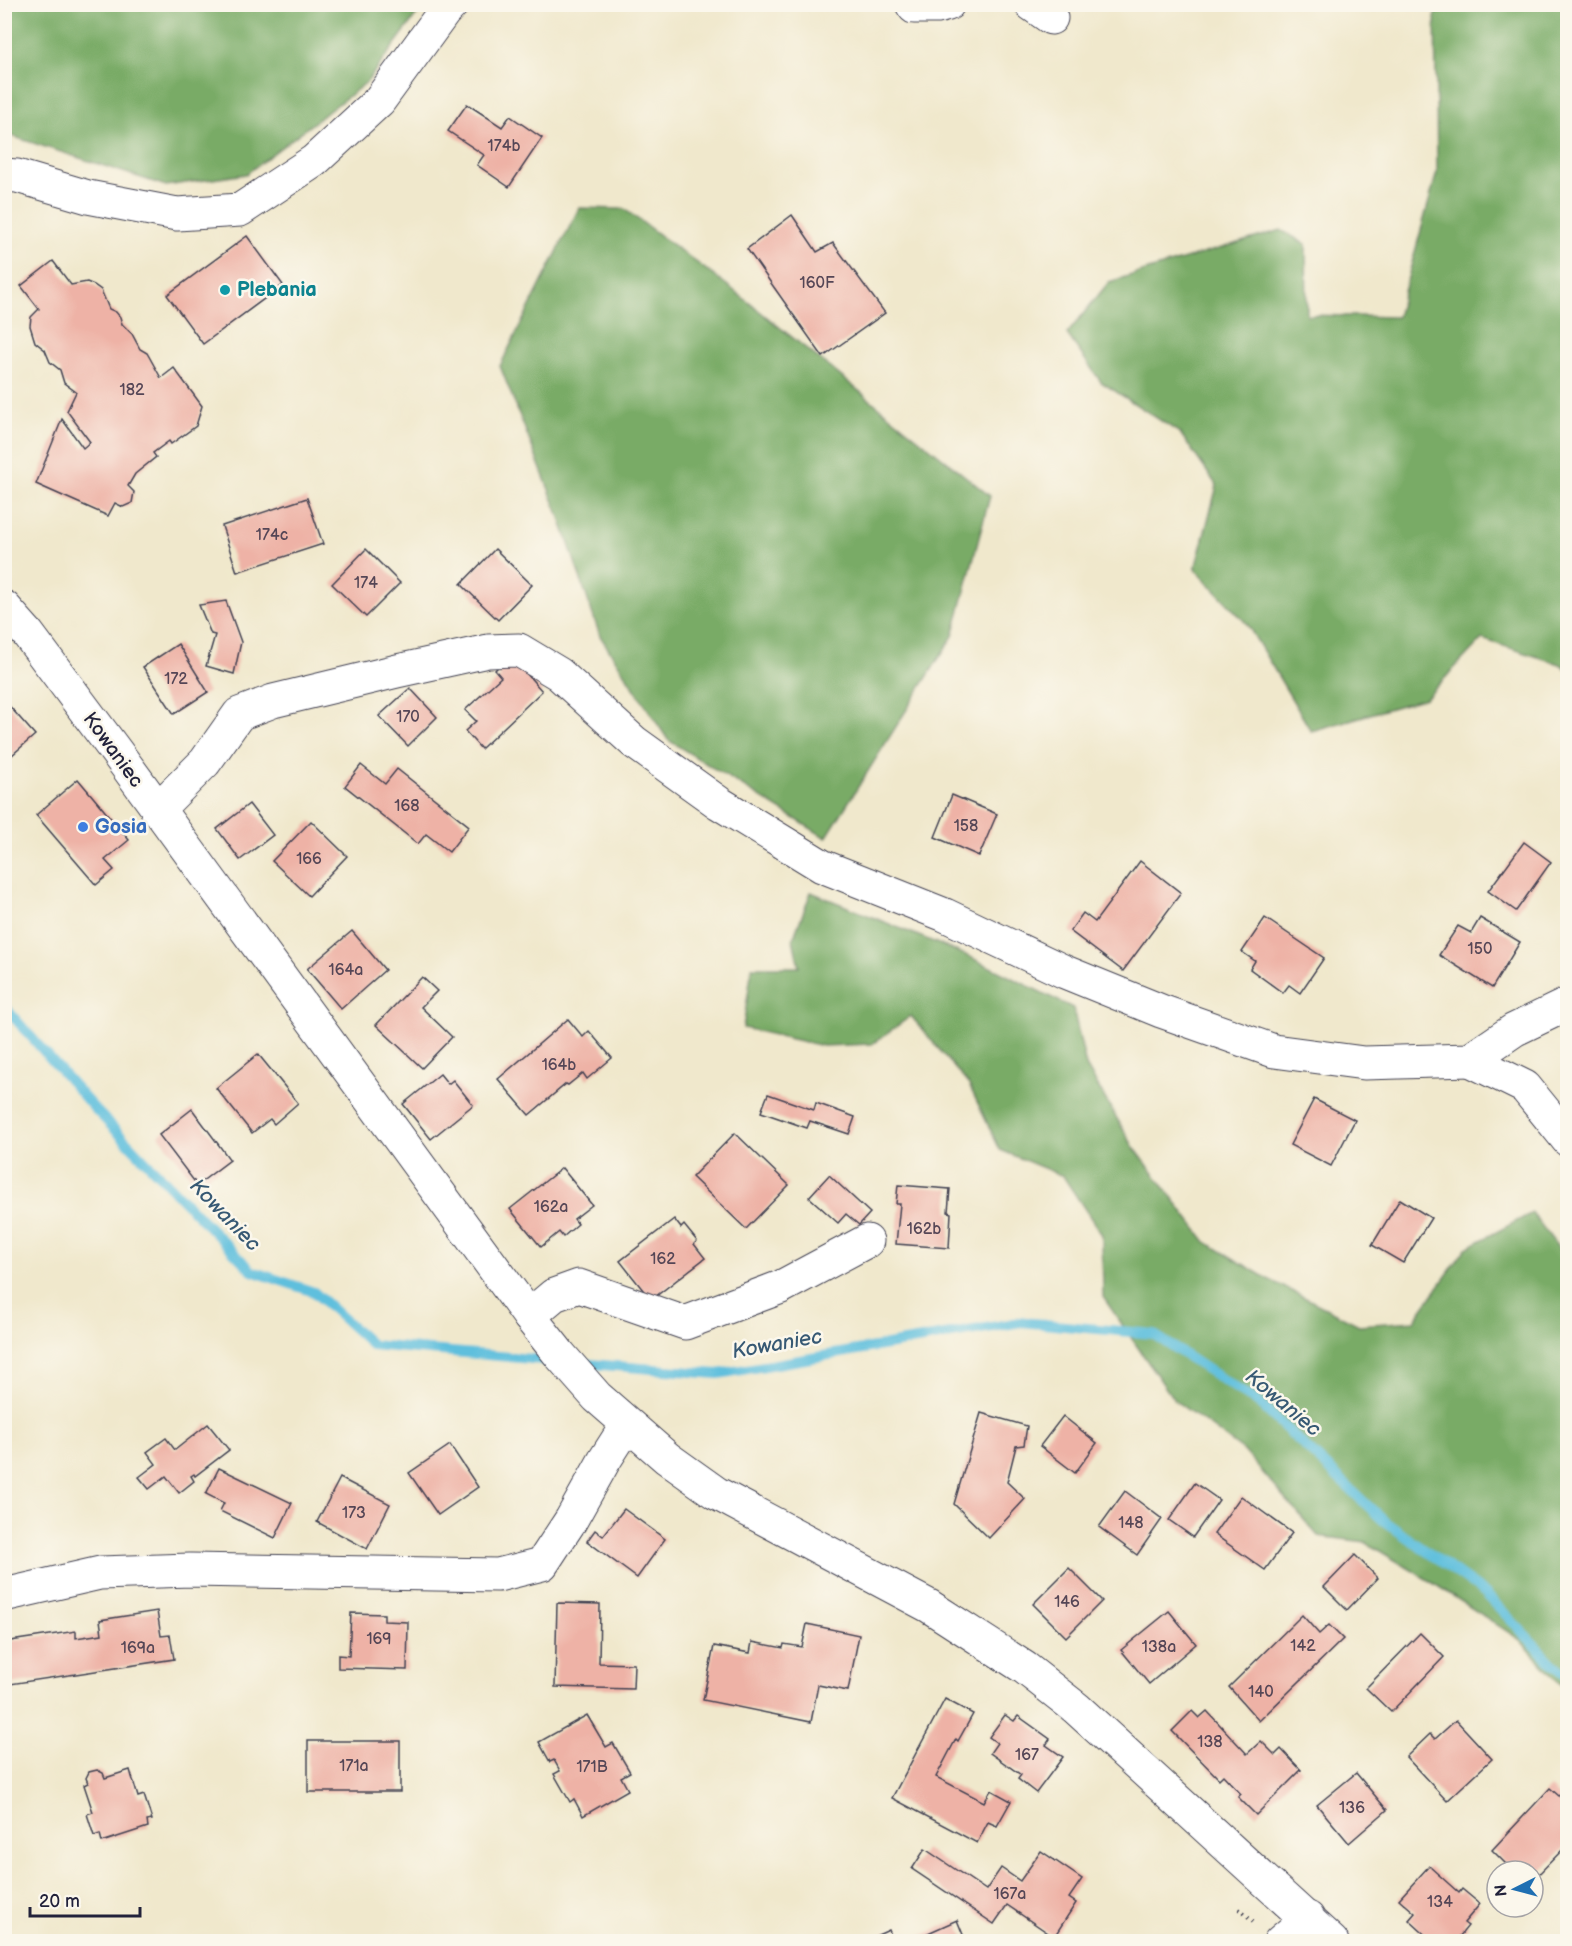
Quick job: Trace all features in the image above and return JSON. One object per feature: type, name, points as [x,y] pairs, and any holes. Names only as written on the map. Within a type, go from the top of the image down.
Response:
[{"type":"street","points":[[4,175],[17,176],[88,197],[177,214],[240,210],[314,161],[379,101],[452,4]]},
{"type":"street","points":[[912,4],[914,7],[937,8],[948,4]]},
{"type":"street","name":"Kowaniec","points":[[4,607],[28,634],[525,1310],[597,1397],[667,1458],[716,1493],[929,1606],[1025,1668],[1076,1708],[1332,1941]]},
{"type":"street","points":[[157,810],[205,762],[239,714],[273,701],[397,670],[488,651],[519,650],[559,674],[634,742],[719,803],[822,866],[945,915],[1065,972],[1161,1011],[1274,1051],[1364,1063],[1470,1060],[1525,1087],[1568,1140]]},
{"type":"street","points":[[1470,1060],[1514,1030],[1568,1004]]},
{"type":"street","points":[[525,1310],[554,1295],[579,1286],[685,1323],[781,1287],[867,1241]]},
{"type":"street","points":[[4,1595],[100,1573],[190,1570],[498,1575],[542,1564],[627,1425]]},
{"type":"street","points":[[1280,1941],[1308,1918]]},
{"type":"green space","points":[[5,4],[424,5],[367,82],[246,174],[166,186],[5,134]]},
{"type":"green space","points":[[1435,5],[1567,5],[1567,669],[1560,664],[1482,639],[1426,698],[1311,731],[1247,624],[1195,569],[1217,486],[1180,433],[1101,382],[1067,334],[1109,282],[1281,230],[1306,244],[1307,315],[1397,317],[1437,172]]},
{"type":"green space","points":[[579,208],[624,209],[727,285],[990,496],[953,636],[826,838],[668,740],[600,636],[559,515],[500,366]]},
{"type":"green space","points":[[811,892],[968,956],[1073,1008],[1086,1066],[1133,1146],[1206,1242],[1266,1278],[1359,1325],[1414,1321],[1466,1248],[1532,1213],[1567,1259],[1567,1691],[1519,1639],[1433,1583],[1365,1542],[1318,1536],[1244,1451],[1174,1400],[1103,1297],[1102,1235],[1063,1176],[1000,1150],[969,1085],[911,1016],[872,1044],[823,1046],[743,1028],[752,967],[799,967],[793,939]]},
{"type":"building","points":[[467,104],[502,127],[510,116],[542,138],[509,187],[477,165],[484,155],[448,131]]},
{"type":"building","points":[[792,215],[817,252],[833,243],[885,313],[823,357],[747,249]]},
{"type":"building","name":"Plebania","points":[[247,236],[283,285],[203,344],[167,295]]},
{"type":"building","points":[[53,261],[71,285],[87,282],[101,290],[109,309],[120,317],[122,324],[132,334],[140,349],[147,353],[161,378],[174,368],[202,406],[196,426],[171,444],[169,441],[153,453],[156,457],[135,474],[128,486],[134,492],[132,503],[123,507],[115,503],[108,516],[36,484],[62,419],[83,448],[90,442],[67,411],[76,392],[64,383],[60,370],[50,362],[45,350],[35,342],[30,326],[31,317],[39,309],[21,286]]},
{"type":"building","points":[[307,498],[323,544],[237,572],[222,526]]},
{"type":"building","points":[[366,549],[400,583],[366,617],[332,584]]},
{"type":"building","points":[[495,549],[532,585],[498,620],[461,584]]},
{"type":"building","points":[[226,601],[241,642],[234,674],[206,666],[215,635],[211,634],[199,605]]},
{"type":"building","points":[[178,644],[208,692],[174,714],[143,667]]},
{"type":"building","points":[[504,661],[516,662],[542,691],[481,749],[465,731],[476,721],[465,710],[501,677],[495,670]]},
{"type":"building","points":[[410,688],[437,717],[408,746],[379,716]]},
{"type":"building","points":[[4,700],[35,735],[4,762]]},
{"type":"building","points":[[361,765],[385,784],[397,769],[469,826],[449,852],[426,834],[418,844],[345,786]]},
{"type":"building","name":"Gosia","points":[[78,779],[129,840],[105,860],[114,870],[96,885],[36,815]]},
{"type":"building","points":[[952,795],[997,814],[979,856],[935,837]]},
{"type":"building","points":[[249,804],[273,835],[240,860],[217,829]]},
{"type":"building","points":[[311,821],[347,856],[309,896],[272,861]]},
{"type":"building","points":[[1524,842],[1551,862],[1516,911],[1488,891]]},
{"type":"building","points":[[1140,861],[1181,893],[1123,971],[1070,931],[1083,913],[1095,922]]},
{"type":"building","points":[[1265,918],[1324,958],[1300,993],[1289,985],[1283,993],[1250,969],[1255,961],[1242,952]]},
{"type":"building","points":[[1480,918],[1520,942],[1492,988],[1439,955],[1458,926],[1471,933]]},
{"type":"building","points":[[352,931],[385,970],[341,1009],[307,969]]},
{"type":"building","points":[[422,977],[437,991],[421,1007],[452,1037],[422,1068],[376,1025]]},
{"type":"building","points":[[568,1019],[583,1037],[589,1031],[612,1058],[587,1079],[583,1073],[568,1085],[566,1084],[529,1115],[498,1079]]},
{"type":"building","points":[[258,1054],[298,1103],[274,1124],[270,1119],[252,1133],[216,1088]]},
{"type":"building","points":[[440,1074],[448,1084],[453,1080],[473,1105],[431,1139],[403,1104]]},
{"type":"building","points":[[768,1094],[814,1110],[816,1103],[855,1117],[849,1134],[810,1121],[807,1128],[761,1112]]},
{"type":"building","points":[[1314,1099],[1355,1120],[1331,1166],[1290,1145]]},
{"type":"building","points":[[192,1109],[230,1160],[197,1185],[159,1135]]},
{"type":"building","points":[[735,1133],[789,1185],[746,1229],[692,1177]]},
{"type":"building","points":[[562,1168],[592,1205],[574,1219],[578,1224],[563,1237],[559,1232],[541,1247],[510,1209]]},
{"type":"building","points":[[829,1175],[870,1213],[859,1225],[846,1214],[838,1223],[809,1197]]},
{"type":"building","points":[[898,1185],[950,1189],[949,1248],[896,1244],[900,1204],[896,1204]]},
{"type":"building","points":[[1400,1199],[1431,1218],[1403,1263],[1372,1245]]},
{"type":"building","points":[[674,1219],[681,1228],[684,1225],[697,1241],[694,1244],[705,1258],[651,1300],[620,1261]]},
{"type":"building","points":[[981,1413],[1027,1426],[1024,1445],[1016,1446],[1007,1482],[1025,1499],[989,1538],[954,1504]]},
{"type":"building","points":[[1063,1416],[1097,1443],[1075,1473],[1040,1446]]},
{"type":"building","points":[[208,1424],[229,1450],[195,1476],[194,1474],[191,1476],[194,1481],[179,1493],[166,1476],[149,1489],[139,1477],[156,1464],[147,1452],[166,1438],[175,1450]]},
{"type":"building","points":[[450,1445],[478,1487],[438,1515],[409,1473]]},
{"type":"building","points":[[219,1468],[292,1503],[275,1538],[220,1511],[224,1503],[206,1494]]},
{"type":"building","points":[[340,1478],[390,1504],[367,1549],[317,1522]]},
{"type":"building","points":[[1195,1483],[1219,1500],[1193,1537],[1169,1520]]},
{"type":"building","points":[[1125,1491],[1162,1519],[1137,1555],[1099,1527]]},
{"type":"building","points":[[1241,1496],[1292,1533],[1265,1570],[1214,1534]]},
{"type":"building","points":[[624,1509],[665,1539],[637,1578],[587,1541],[595,1530],[603,1536]]},
{"type":"building","points":[[1355,1555],[1378,1578],[1347,1610],[1324,1587]]},
{"type":"building","points":[[1069,1568],[1102,1601],[1066,1637],[1033,1604]]},
{"type":"building","points":[[557,1603],[600,1604],[599,1663],[634,1664],[633,1689],[555,1687]]},
{"type":"building","points":[[157,1611],[161,1636],[170,1635],[174,1659],[4,1685],[4,1642],[76,1631],[76,1638],[102,1634],[100,1620]]},
{"type":"building","points":[[1169,1611],[1196,1644],[1149,1684],[1121,1650]]},
{"type":"building","points":[[351,1613],[384,1614],[384,1621],[408,1622],[407,1670],[338,1668],[338,1655],[349,1656]]},
{"type":"building","points":[[1302,1615],[1319,1634],[1329,1625],[1343,1639],[1259,1721],[1229,1687]]},
{"type":"building","points":[[807,1624],[859,1635],[848,1691],[818,1685],[811,1722],[703,1700],[714,1646],[750,1653],[752,1642],[783,1648],[784,1644],[802,1647]]},
{"type":"building","points":[[1420,1633],[1444,1657],[1391,1712],[1366,1688]]},
{"type":"building","points":[[945,1699],[973,1714],[958,1741],[956,1739],[936,1777],[984,1802],[991,1790],[1011,1801],[997,1826],[988,1822],[977,1843],[892,1798]]},
{"type":"building","points":[[1192,1711],[1199,1718],[1207,1711],[1247,1754],[1261,1741],[1275,1755],[1281,1749],[1301,1770],[1256,1815],[1238,1797],[1241,1794],[1223,1775],[1219,1779],[1172,1731]]},
{"type":"building","points":[[587,1715],[606,1747],[613,1743],[630,1772],[621,1777],[628,1790],[583,1816],[574,1799],[570,1802],[554,1774],[560,1771],[554,1760],[550,1762],[539,1742]]},
{"type":"building","points":[[1005,1715],[1014,1721],[1018,1716],[1050,1739],[1046,1745],[1063,1757],[1036,1793],[1018,1779],[1021,1775],[990,1753],[997,1743],[989,1737]]},
{"type":"building","points":[[1456,1720],[1492,1759],[1447,1801],[1406,1757],[1430,1734],[1435,1739]]},
{"type":"building","points":[[308,1741],[400,1741],[400,1792],[308,1792]]},
{"type":"building","points":[[97,1770],[103,1773],[105,1778],[130,1770],[138,1797],[144,1795],[152,1820],[147,1821],[148,1827],[102,1842],[100,1834],[94,1836],[87,1814],[93,1812],[84,1785],[88,1783],[86,1778],[89,1772]]},
{"type":"building","points":[[1356,1773],[1387,1810],[1349,1843],[1317,1805]]},
{"type":"building","points":[[1550,1788],[1568,1804],[1568,1844],[1545,1868],[1545,1859],[1501,1859],[1492,1850]]},
{"type":"building","points":[[925,1849],[986,1890],[1001,1868],[1020,1881],[1041,1851],[1082,1879],[1069,1898],[1076,1903],[1054,1937],[1007,1905],[994,1924],[912,1869]]},
{"type":"building","points":[[1429,1866],[1459,1893],[1462,1889],[1480,1904],[1464,1923],[1468,1926],[1455,1942],[1433,1942],[1409,1920],[1415,1913],[1399,1899]]},
{"type":"building","points":[[957,1920],[966,1942],[908,1942]]},
{"type":"building","points":[[889,1930],[894,1942],[862,1942]]},
{"type":"waterway","name":"Kowaniec","points":[[4,1006],[92,1106],[252,1271],[314,1292],[372,1345],[555,1361]]},
{"type":"waterway","name":"Kowaniec","points":[[577,1363],[718,1374],[1021,1322],[1153,1334],[1260,1404],[1384,1521],[1485,1593],[1553,1664],[1568,1676]]},
{"type":"place","name":"Plebania","points":[[225,290]]},
{"type":"place","name":"Gosia","points":[[83,827]]}]
